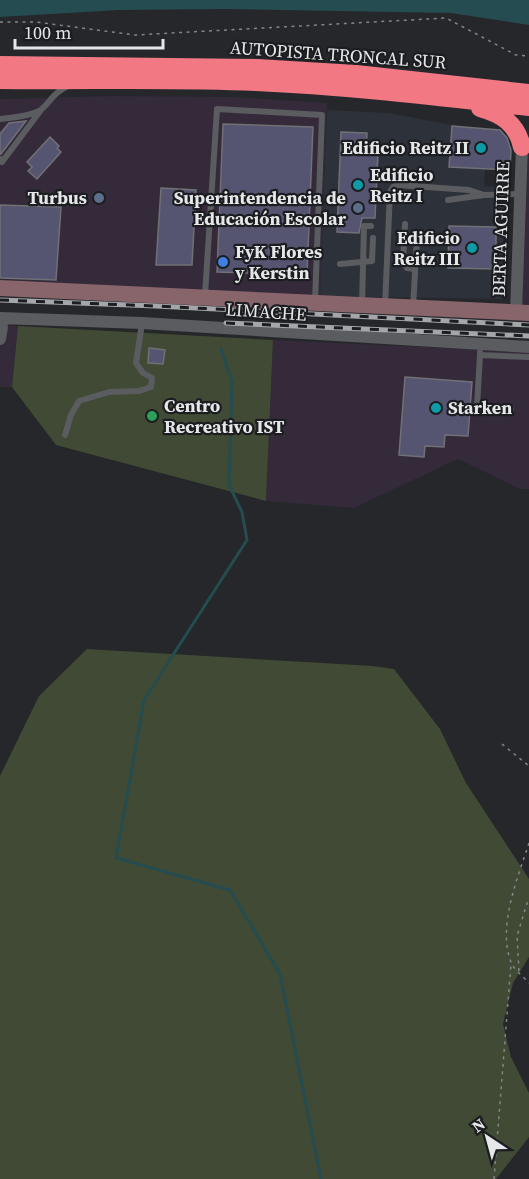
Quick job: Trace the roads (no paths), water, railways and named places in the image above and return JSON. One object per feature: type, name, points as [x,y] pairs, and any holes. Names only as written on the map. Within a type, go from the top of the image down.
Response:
[{"type":"highway","name":"AUTOPISTA TRONCAL SUR","points":[[0,64],[257,68],[356,74],[529,93]]},
{"type":"highway","name":"AUTOPISTA TRONCAL SUR","points":[[0,80],[255,82],[348,88],[529,107]]},
{"type":"highway","points":[[441,97],[502,116],[516,130],[522,147]]},
{"type":"main road","name":"LIMACHE","points":[[0,288],[523,312]]},
{"type":"street","name":"BERTA AGUIRRE","points":[[522,147],[520,194],[523,312]]},
{"type":"street","name":"LIMACHE","points":[[0,318],[223,328],[480,350],[529,347]]},
{"type":"street","points":[[0,327],[0,339]]},
{"type":"lane","points":[[0,159],[2,162],[57,92],[86,81]]},
{"type":"lane","points":[[205,298],[217,109],[322,115],[315,303]]},
{"type":"lane","points":[[0,118],[16,118],[41,110]]},
{"type":"lane","points":[[385,306],[390,192],[393,187],[398,184],[469,190],[484,195]]},
{"type":"lane","points":[[448,200],[484,195],[520,194]]},
{"type":"lane","points":[[405,224],[403,262],[407,268],[415,269]]},
{"type":"lane","points":[[362,305],[364,226],[371,226]]},
{"type":"lane","points":[[340,264],[372,261],[373,238]]},
{"type":"lane","points":[[413,308],[417,239]]},
{"type":"lane","points":[[65,435],[79,401],[109,392],[139,391],[151,387],[152,378],[143,374],[136,363],[142,323]]},
{"type":"lane","points":[[511,409],[477,407],[480,350],[529,357]]},
{"type":"water","points":[[0,0],[529,0],[529,25],[451,13],[225,9],[119,10],[0,17]]},
{"type":"waterway","points":[[221,349],[232,382],[229,485],[242,512],[247,540],[144,700],[116,858],[230,890],[280,974],[321,1179]]},
{"type":"railway","points":[[0,300],[529,325]]},
{"type":"railway","points":[[226,323],[529,336]]},
{"type":"place","name":"Edificio Reitz II","points":[[481,148]]},
{"type":"place","name":"Edificio Reitz I","points":[[358,185]]},
{"type":"place","name":"Turbus","points":[[99,198]]},
{"type":"place","name":"Superintendencia de Educación Escolar","points":[[358,208]]},
{"type":"place","name":"Edificio Reitz III","points":[[472,248]]},
{"type":"place","name":"FyK Flores y Kerstin","points":[[223,262]]},
{"type":"place","name":"Starken","points":[[436,408]]},
{"type":"place","name":"Centro Recreativo IST","points":[[152,416]]}]
